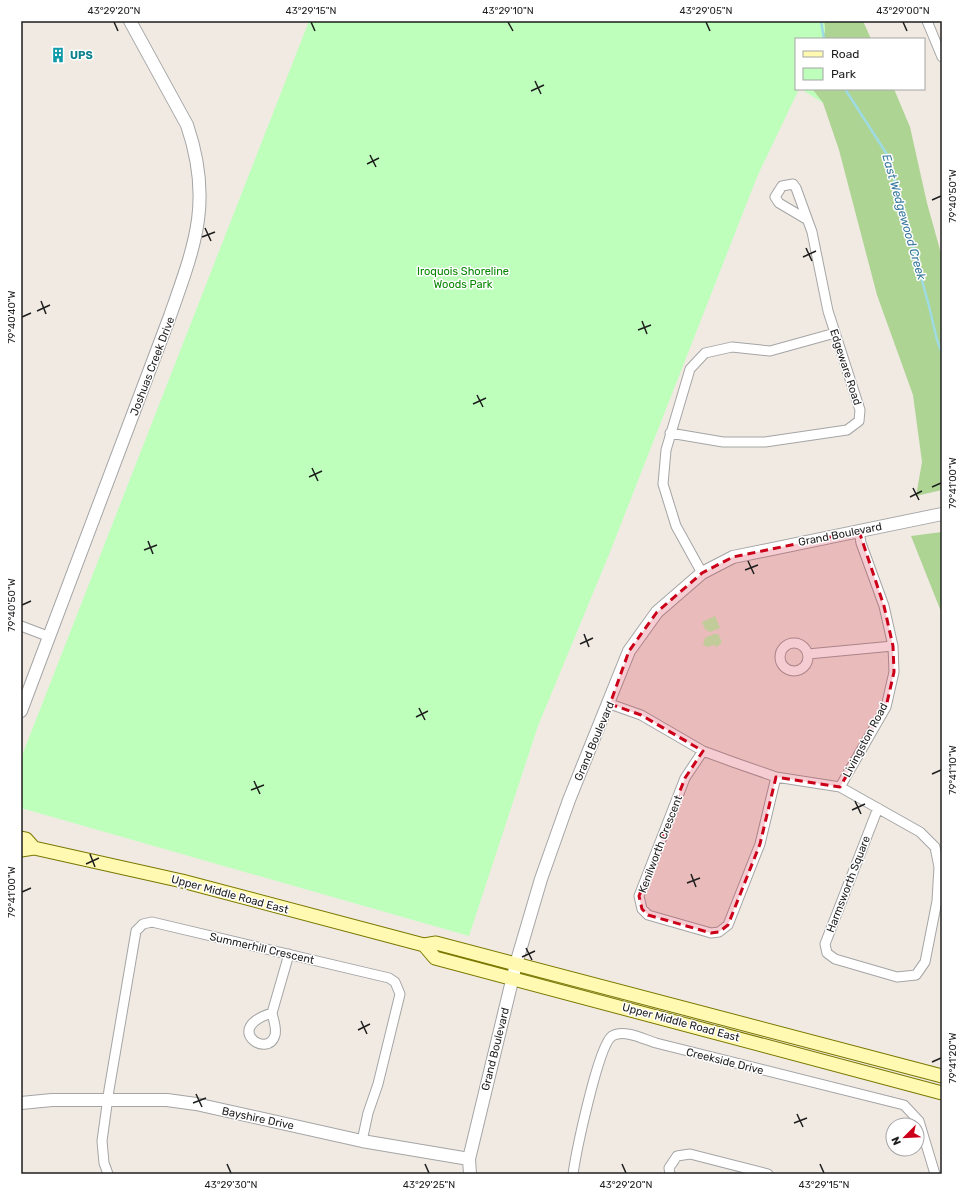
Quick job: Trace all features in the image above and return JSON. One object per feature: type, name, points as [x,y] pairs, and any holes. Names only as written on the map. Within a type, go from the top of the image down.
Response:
[{"type":"main road","name":"Upper Middle Road East","points":[[21,838],[26,839],[34,848]]},
{"type":"main road","name":"Upper Middle Road East","points":[[21,850],[34,848],[182,881],[424,945],[435,958],[514,971],[942,1076]]},
{"type":"main road","name":"Upper Middle Road East","points":[[514,971],[942,1093]]},
{"type":"street","name":"Joshuas Creek Drive","points":[[21,711],[172,312],[191,256],[201,208],[199,175],[187,125],[130,21]]},
{"type":"street","points":[[930,22],[942,57]]},
{"type":"street","name":"Edgeware Road","points":[[670,433],[723,442],[765,442],[847,430],[859,421],[860,410],[828,311],[812,232],[806,220]]},
{"type":"street","points":[[702,573],[676,526],[663,484],[666,450],[690,369],[705,353],[732,347],[770,351],[835,333]]},
{"type":"street","name":"Grand Boulevard","points":[[470,1174],[469,1159],[514,971],[541,879],[567,807],[610,704],[629,651],[657,612],[702,573],[733,556],[942,514]]},
{"type":"street","name":"Livingston Road","points":[[840,787],[886,707],[894,672],[893,646],[884,606],[861,543],[859,531]]},
{"type":"street","points":[[21,626],[50,637]]},
{"type":"street","points":[[808,654],[893,646]]},
{"type":"street","name":"Harmsworth Square","points":[[610,704],[641,715],[703,752],[776,776],[840,787],[878,808],[920,832],[935,847],[939,867],[937,901],[925,962],[916,974],[897,978],[835,959],[828,953],[825,944],[878,808]]},
{"type":"street","name":"Kenilworth Crescent","points":[[703,752],[685,778],[639,896],[642,909],[648,915],[711,933],[720,932],[728,925],[760,844],[776,776]]},
{"type":"street","name":"Summerhill Crescent","points":[[108,1174],[104,1163],[102,1141],[108,1099],[136,931],[147,922],[389,978],[395,982],[399,988],[400,994],[378,1084],[368,1112],[362,1141]]},
{"type":"street","points":[[272,1013],[289,954]]},
{"type":"street","name":"Creekside Drive","points":[[573,1174],[576,1150],[606,1044],[611,1037],[622,1033],[656,1043],[904,1105],[919,1121],[935,1174]]},
{"type":"street","name":"Bayshire Drive","points":[[21,1103],[52,1100],[167,1100],[196,1104],[362,1141],[469,1159]]},
{"type":"street","points":[[670,1174],[669,1168],[677,1156],[690,1154],[768,1174]]},
{"type":"highlighted area","points":[[859,531],[884,606],[893,646],[894,672],[886,707],[840,787],[776,777],[760,844],[728,925],[719,932],[711,933],[648,915],[642,909],[639,896],[685,778],[703,751],[641,715],[610,704],[629,651],[657,612],[702,573],[733,557]]},
{"type":"green space","name":"Iroquois Shoreline Woods Park","points":[[309,21],[824,21],[825,31],[822,38],[795,38],[795,90],[799,90],[757,177],[610,552],[538,726],[469,936],[21,808],[21,758]]},
{"type":"green space","points":[[824,21],[863,21],[871,38],[822,38],[825,31]]},
{"type":"green space","points":[[803,90],[813,90],[823,103]]},
{"type":"green space","points":[[813,90],[894,90],[910,127],[927,203],[942,257],[942,490],[916,496],[922,462],[913,395],[877,295],[839,150],[823,103]]},
{"type":"green space","points":[[942,532],[942,614],[911,536]]},
{"type":"green space","points":[[715,616],[720,628],[710,632],[705,629],[702,622]]},
{"type":"green space","points":[[718,634],[722,642],[717,647],[714,645],[707,647],[703,644],[705,638]]},
{"type":"waterway","name":"East Wedgewood Creek","points":[[821,21],[824,38]]},
{"type":"waterway","name":"East Wedgewood Creek","points":[[846,90],[888,156],[937,340],[942,353]]},
{"type":"place","name":"UPS","points":[[58,55]]}]
